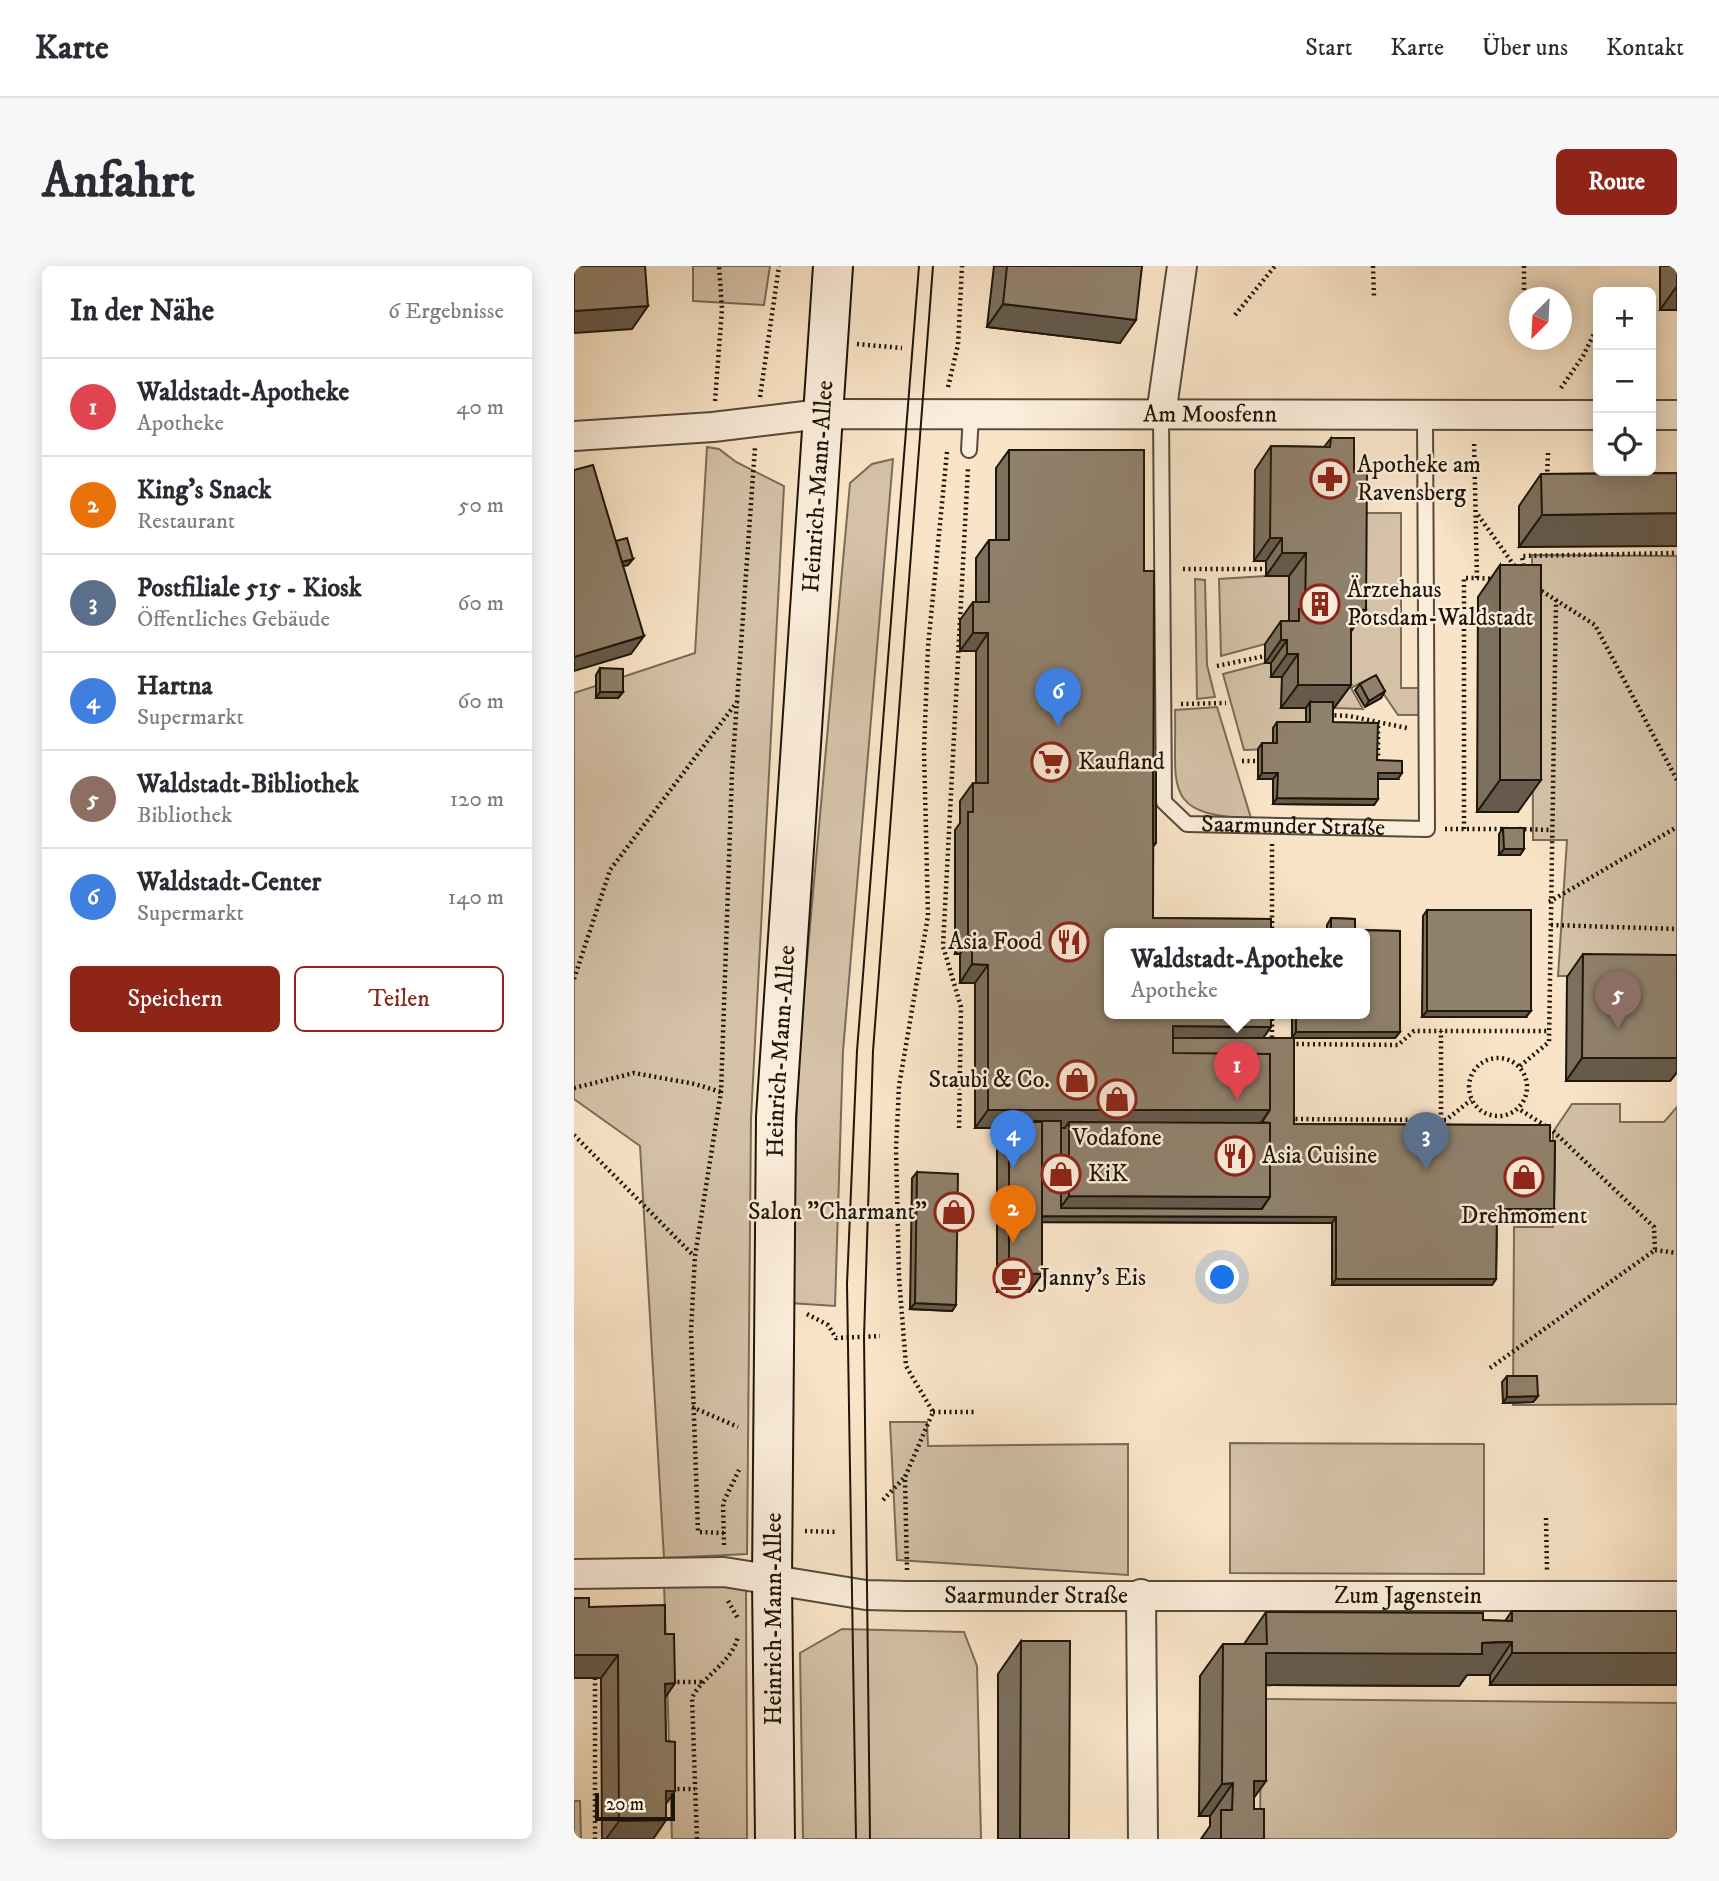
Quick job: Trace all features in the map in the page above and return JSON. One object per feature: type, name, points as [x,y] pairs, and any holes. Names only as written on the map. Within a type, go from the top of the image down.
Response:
[{"type":"main road","name":"Heinrich-Mann-Allee","points":[[775,1839],[772,1581],[776,1117],[794,885],[821,414],[833,266]]},
{"type":"street","name":"Saarmunder Straße","points":[[1161,415],[1182,266]]},
{"type":"street","name":"Am Moosfenn","points":[[574,436],[713,427],[821,414],[1593,415]]},
{"type":"street","points":[[1656,415],[1677,415]]},
{"type":"street","name":"Saarmunder Straße","points":[[574,1574],[724,1572],[866,1595],[1141,1594],[1143,1839]]},
{"type":"street","name":"Zum Jagenstein","points":[[1141,1594],[1677,1596]]},
{"type":"lane","points":[[969,450],[971,415]]},
{"type":"lane","name":"Saarmunder Straße","points":[[1161,415],[1164,802],[1187,824],[1427,829]]},
{"type":"lane","points":[[1425,415],[1427,829]]},
{"type":"path","points":[[713,427],[722,309],[719,266]]},
{"type":"path","points":[[760,401],[779,266]]},
{"type":"path","points":[[947,391],[958,345],[962,266]]},
{"type":"path","points":[[1235,315],[1275,266]]},
{"type":"path","points":[[1373,266],[1374,298]]},
{"type":"path","points":[[1524,266],[1524,287]]},
{"type":"path","points":[[1555,396],[1583,356],[1593,336]]},
{"type":"path","points":[[856,344],[902,348]]},
{"type":"path","points":[[1474,415],[1477,578]]},
{"type":"path","points":[[739,1469],[723,1503],[724,1533],[698,1532],[691,1331],[695,1256],[721,1092],[737,701],[755,444]]},
{"type":"path","points":[[933,1412],[906,1366],[899,1277],[897,1149],[900,1086],[928,916],[924,750],[928,660],[947,449]]},
{"type":"path","points":[[960,1129],[961,1007],[943,946],[969,450]]},
{"type":"path","points":[[1548,453],[1548,479]]},
{"type":"path","points":[[1477,514],[1525,581],[1522,556],[1677,553]]},
{"type":"path","points":[[1162,568],[1266,569]]},
{"type":"path","points":[[1464,829],[1464,578],[1501,580]]},
{"type":"path","points":[[1530,584],[1595,625],[1677,780]]},
{"type":"path","points":[[1520,1066],[1549,1042],[1550,830],[1556,600]]},
{"type":"path","points":[[1217,666],[1265,656]]},
{"type":"path","points":[[574,979],[610,870],[737,701]]},
{"type":"path","points":[[1163,705],[1226,703]]},
{"type":"path","points":[[1329,715],[1427,732]]},
{"type":"path","points":[[1378,722],[1378,767]]},
{"type":"path","points":[[1242,761],[1258,761]]},
{"type":"path","points":[[1272,827],[1272,928]]},
{"type":"path","points":[[1549,902],[1677,827]]},
{"type":"path","points":[[1427,829],[1550,830]]},
{"type":"path","points":[[1551,925],[1677,929]]},
{"type":"path","points":[[1272,1019],[1272,1044]]},
{"type":"path","points":[[1290,1044],[1398,1045],[1414,1031],[1549,1031]]},
{"type":"path","points":[[1441,1031],[1441,1120]]},
{"type":"path","points":[[1501,1057],[1520,1066],[1527,1079],[1527,1096],[1519,1109],[1502,1116],[1484,1113],[1471,1100],[1469,1079],[1480,1062],[1501,1057]]},
{"type":"path","points":[[574,1087],[634,1073],[695,1084],[721,1092]]},
{"type":"path","points":[[1289,1119],[1446,1120],[1471,1100]]},
{"type":"path","points":[[1519,1109],[1552,1130],[1654,1227],[1655,1250]]},
{"type":"path","points":[[574,1135],[695,1256]]},
{"type":"path","points":[[1490,1368],[1655,1250],[1677,1253]]},
{"type":"path","points":[[835,1338],[880,1336]]},
{"type":"path","points":[[692,1407],[738,1427]]},
{"type":"path","points":[[933,1412],[976,1412]]},
{"type":"path","points":[[883,1500],[905,1477],[933,1412]]},
{"type":"path","points":[[905,1477],[907,1596]]},
{"type":"path","points":[[1546,1518],[1548,1596]]},
{"type":"path","points":[[801,1531],[837,1532]]},
{"type":"path","points":[[697,1839],[692,1698],[732,1651],[738,1640],[739,1622],[734,1606],[723,1595]]},
{"type":"path","points":[[595,1678],[595,1839]]},
{"type":"path","points":[[669,1682],[703,1682]]},
{"type":"path","points":[[659,1790],[695,1789]]},
{"type":"shaded area","points":[[693,266],[770,266],[764,305],[693,301]]},
{"type":"shaded area","points":[[707,447],[719,449],[736,462],[784,486],[751,1119],[747,1554],[664,1558],[640,1146],[574,1099],[574,693],[695,653]]},
{"type":"shaded area","points":[[893,459],[843,1051],[835,1306],[790,1303],[799,1048],[850,483],[872,464]]},
{"type":"shaded area","points":[[1360,513],[1401,513],[1401,688],[1420,688],[1419,715],[1398,715],[1372,677],[1351,688],[1363,709],[1334,708],[1335,633]]},
{"type":"shaded area","points":[[1532,555],[1677,556],[1677,976],[1558,976],[1567,840],[1533,840]]},
{"type":"shaded area","points":[[1289,576],[1289,632],[1282,644],[1265,644],[1221,656],[1219,579]]},
{"type":"shaded area","points":[[1195,579],[1205,580],[1207,665],[1215,697],[1197,699]]},
{"type":"shaded area","points":[[1271,663],[1271,677],[1282,677],[1281,708],[1306,708],[1306,728],[1273,728],[1273,749],[1244,750],[1223,674]]},
{"type":"shaded area","points":[[1217,707],[1251,818],[1201,811],[1187,803],[1180,791],[1176,777],[1175,710]]},
{"type":"shaded area","points":[[1572,1104],[1620,1104],[1620,1122],[1664,1122],[1677,1107],[1677,1404],[1513,1405],[1514,1227],[1553,1227],[1553,1132]]},
{"type":"shaded area","points":[[890,1422],[927,1422],[928,1446],[1128,1444],[1128,1575],[897,1560]]},
{"type":"shaded area","points":[[1230,1443],[1484,1444],[1484,1574],[1230,1573]]},
{"type":"shaded area","points":[[664,1583],[746,1584],[747,1839],[672,1839]]},
{"type":"shaded area","points":[[842,1629],[964,1632],[977,1666],[981,1839],[803,1839],[800,1653]]},
{"type":"shaded area","points":[[1261,1699],[1677,1703],[1677,1839],[1260,1839]]},
{"type":"shaded area","points":[[574,1801],[580,1801],[581,1839],[574,1839]]},
{"type":"building","points":[[645,266],[648,306],[574,311],[574,267]]},
{"type":"building","points":[[1007,266],[1142,266],[1136,320],[1003,304]]},
{"type":"building","name":"Ärztehaus Potsdam-Waldstadt","points":[[1331,438],[1354,438],[1354,472],[1367,472],[1366,610],[1351,609],[1351,685],[1298,685],[1298,654],[1287,654],[1287,640],[1281,640],[1281,621],[1299,621],[1299,609],[1305,609],[1306,553],[1282,553],[1282,538],[1270,538],[1271,446],[1330,447]]},
{"type":"building","points":[[1009,450],[1144,450],[1144,571],[1154,571],[1153,918],[1271,919],[1271,928],[1104,928],[1104,1019],[1271,1019],[1271,1027],[1173,1026],[1173,1053],[1270,1054],[1270,1110],[988,1110],[988,965],[972,964],[972,936],[968,936],[968,812],[973,812],[973,783],[988,783],[988,633],[973,633],[973,602],[989,602],[989,540],[1009,540]]},
{"type":"building","points":[[593,465],[644,636],[574,657],[574,470]]},
{"type":"building","points":[[1656,473],[1677,473],[1677,513],[1542,515],[1541,474],[1656,476]]},
{"type":"building","points":[[627,538],[633,559],[622,562],[616,541]]},
{"type":"building","points":[[1500,565],[1541,565],[1541,780],[1500,780]]},
{"type":"building","points":[[600,668],[623,669],[623,692],[600,692]]},
{"type":"building","points":[[1376,675],[1385,691],[1369,701],[1360,684]]},
{"type":"building","points":[[1310,702],[1333,702],[1333,722],[1378,723],[1377,760],[1402,761],[1402,773],[1378,773],[1378,799],[1277,798],[1278,773],[1262,773],[1262,743],[1277,743],[1277,722],[1310,722]]},
{"type":"building","points":[[1153,770],[1156,770],[1156,843],[1153,843]]},
{"type":"building","points":[[1503,828],[1524,828],[1524,849],[1504,849]]},
{"type":"building","points":[[1427,910],[1531,910],[1531,1011],[1427,1011]]},
{"type":"building","points":[[1331,918],[1355,919],[1355,928],[1331,928]]},
{"type":"building","points":[[1370,930],[1400,931],[1400,1032],[1296,1032],[1296,1019],[1370,1019]]},
{"type":"building","points":[[1583,954],[1677,955],[1677,1058],[1582,1058]]},
{"type":"building","points":[[1173,1038],[1294,1038],[1294,1124],[1550,1125],[1550,1141],[1555,1141],[1554,1209],[1497,1209],[1496,1279],[1336,1279],[1336,1217],[1042,1216],[1042,1122],[1034,1121],[1061,1121],[1061,1208],[1262,1209],[1270,1197],[1270,1123],[1262,1122],[1270,1110],[1270,1054],[1173,1053]]},
{"type":"building","points":[[1009,1122],[1042,1122],[1042,1274],[1009,1273]]},
{"type":"building","points":[[1069,1122],[1270,1123],[1270,1197],[1069,1196]]},
{"type":"building","points":[[917,1172],[958,1174],[956,1305],[915,1303]]},
{"type":"building","points":[[1507,1376],[1537,1376],[1538,1396],[1507,1397]]},
{"type":"building","points":[[574,1598],[589,1598],[589,1607],[665,1605],[665,1634],[674,1634],[675,1683],[665,1684],[666,1741],[675,1742],[675,1791],[666,1791],[666,1820],[619,1821],[618,1655],[574,1655]]},
{"type":"building","points":[[1512,1611],[1677,1611],[1677,1653],[1512,1653],[1512,1642],[1497,1642],[1482,1643],[1482,1654],[1266,1653],[1266,1781],[1254,1781],[1254,1809],[1264,1809],[1264,1839],[1221,1839],[1221,1810],[1232,1810],[1233,1783],[1222,1784],[1223,1644],[1267,1644],[1266,1612],[1483,1613],[1483,1620],[1512,1621]]},
{"type":"building","points":[[1021,1641],[1070,1641],[1069,1839],[1020,1839]]},
{"type":"tram line","points":[[856,1839],[847,1284],[857,1051],[919,266]]},
{"type":"tram line","points":[[870,1839],[864,1337],[873,1051],[933,266]]},
{"type":"place","name":"Apotheke am Ravensberg","points":[[1330,479]]},
{"type":"place","name":"Ärztehaus Potsdam-Waldstadt","points":[[1320,604]]},
{"type":"place","name":"Waldstadt-Center","points":[[1058,726]]},
{"type":"place","name":"Kaufland","points":[[1051,762]]},
{"type":"place","name":"Asia Food","points":[[1069,942]]},
{"type":"place","name":"Waldstadt-Bibliothek","points":[[1618,1029]]},
{"type":"place","name":"Staubi & Co.","points":[[1077,1080]]},
{"type":"place","name":"Vodafone","points":[[1117,1099]]},
{"type":"place","name":"Waldstadt-Apotheke","points":[[1237,1100]]},
{"type":"place","name":"Asia Cuisine","points":[[1235,1156]]},
{"type":"place","name":"Hartna","points":[[1013,1168]]},
{"type":"place","name":"Postfiliale 515 - Kiosk","points":[[1426,1170]]},
{"type":"place","name":"KiK","points":[[1061,1174]]},
{"type":"place","name":"Drehmoment","points":[[1524,1177]]},
{"type":"place","name":"Salon \"Charmant\"","points":[[954,1212]]},
{"type":"place","name":"King's Snack","points":[[1013,1243]]},
{"type":"place","name":"Janny's Eis","points":[[1013,1278]]}]
